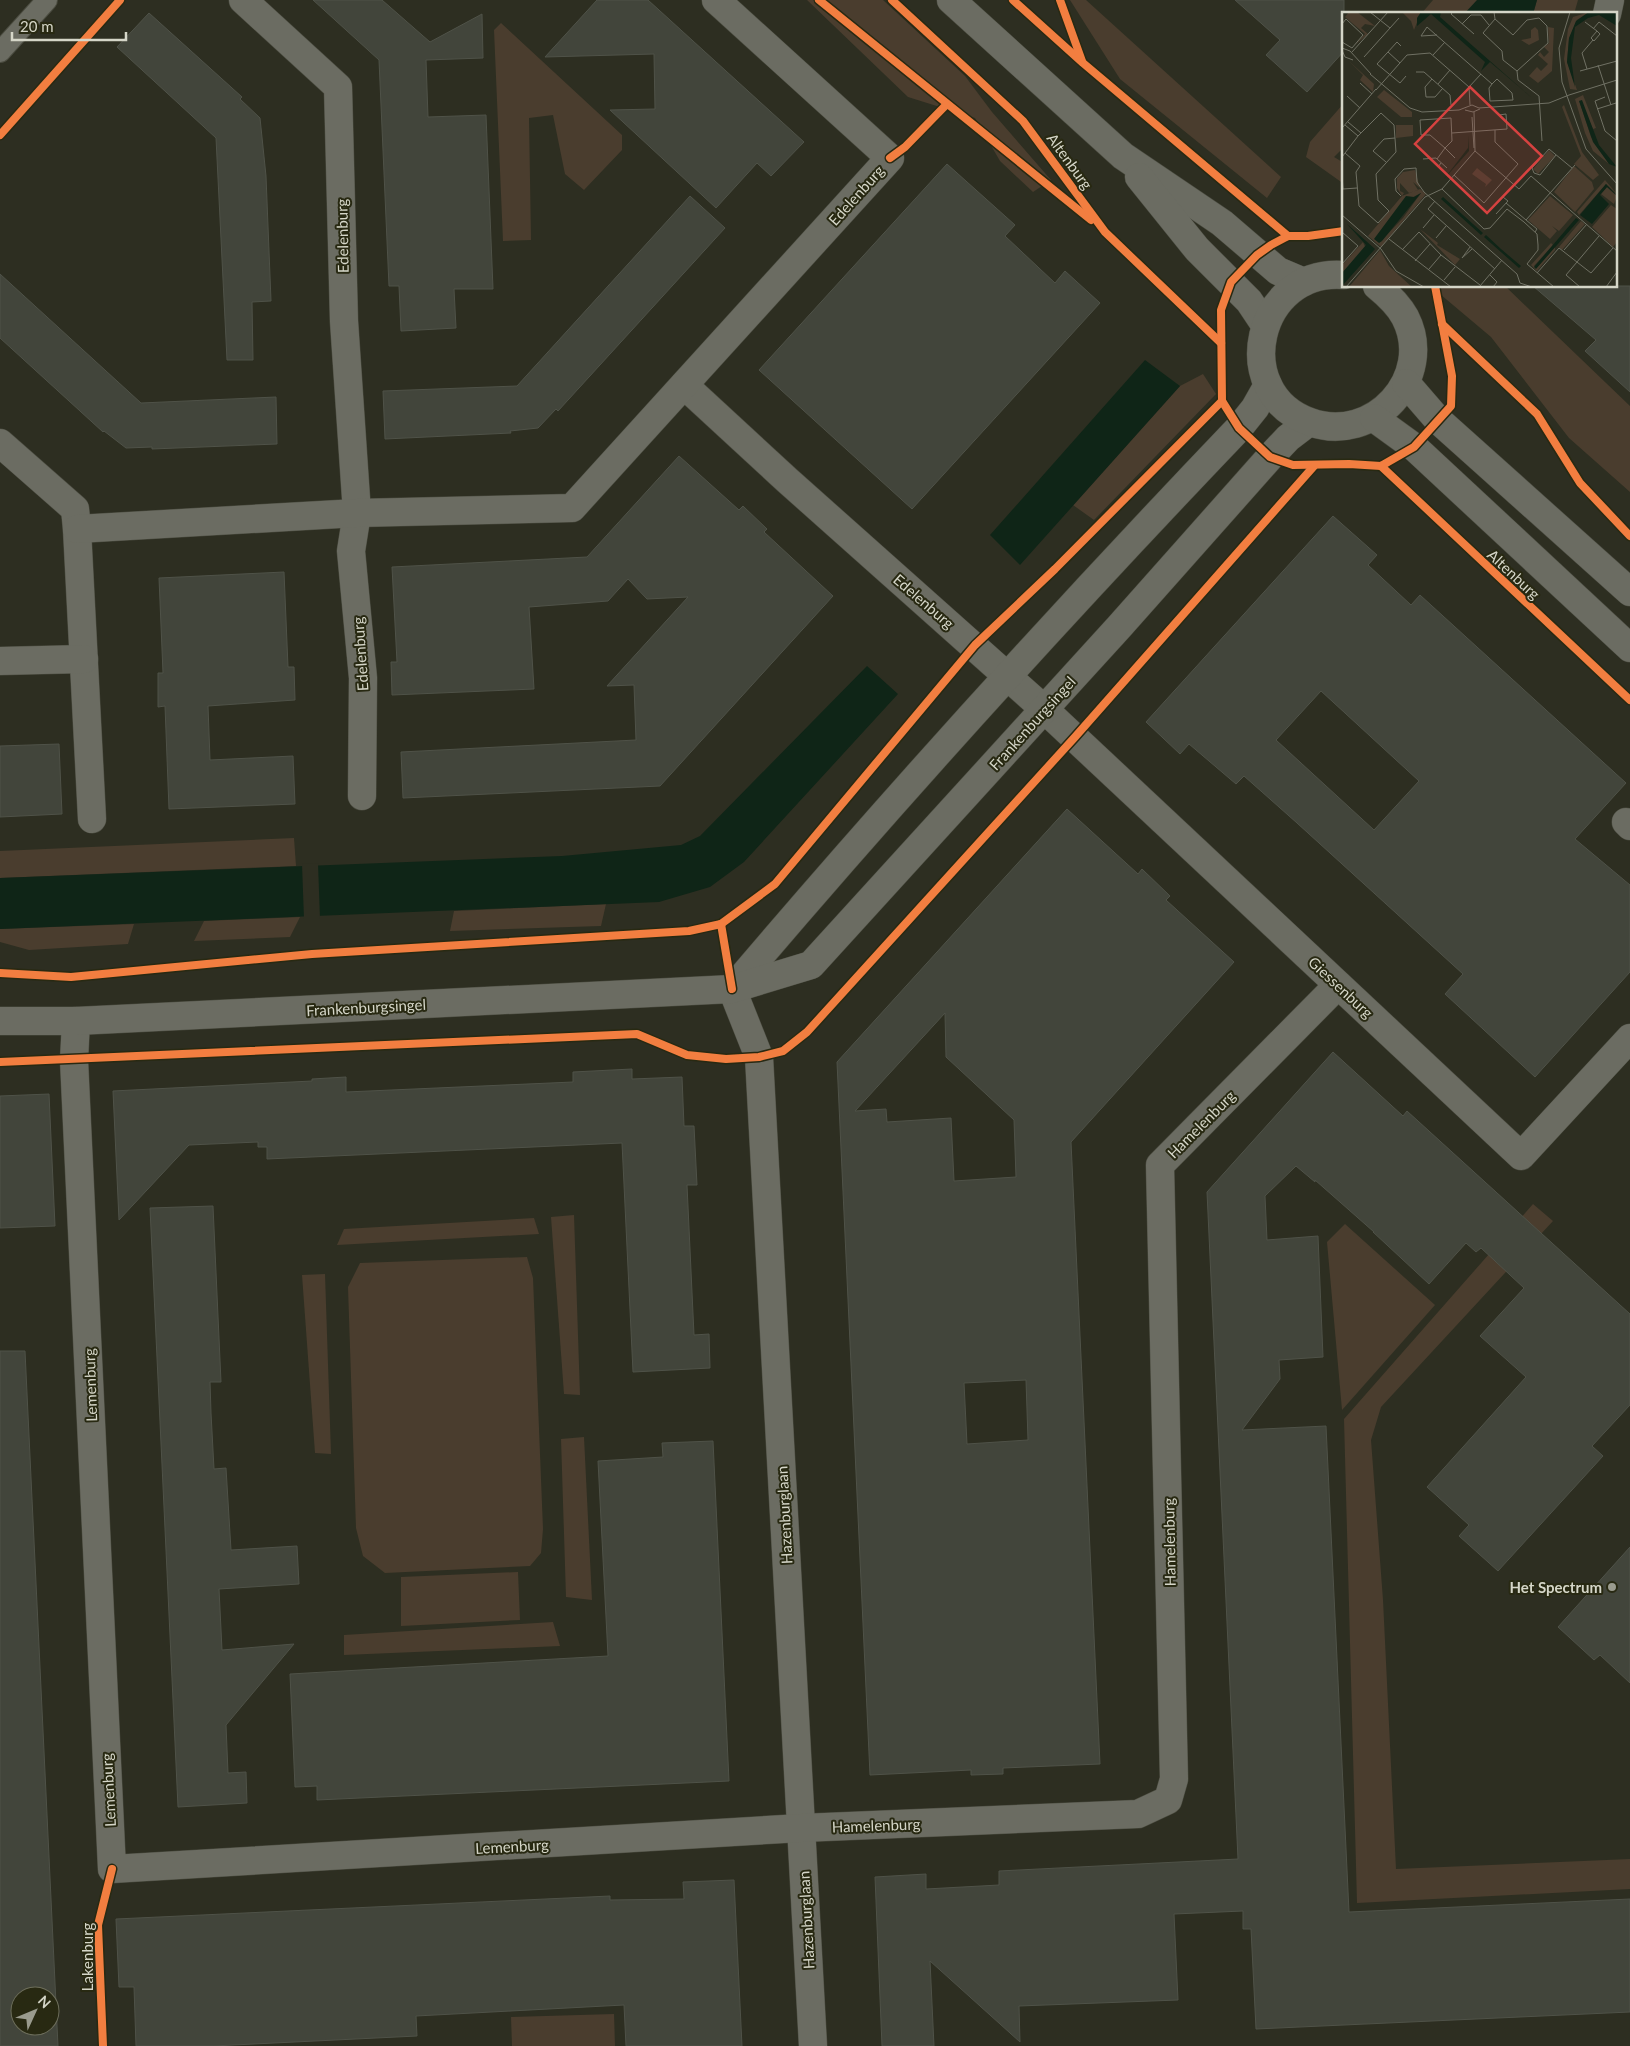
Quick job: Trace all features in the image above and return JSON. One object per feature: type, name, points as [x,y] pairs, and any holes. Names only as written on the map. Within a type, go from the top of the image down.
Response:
[{"type":"street","name":"Edelenburg","points":[[243,0],[338,88],[344,321],[357,513],[352,551],[363,678],[362,796]]},
{"type":"street","name":"Edelenburg","points":[[78,529],[357,513],[572,508],[890,158],[716,0]]},
{"type":"street","points":[[951,0],[1123,156],[1222,223],[1278,271],[1304,282]]},
{"type":"street","points":[[1123,156],[1197,249],[1249,301],[1265,325]]},
{"type":"street","points":[[1342,275],[1319,276],[1290,290],[1279,301],[1265,325],[1261,341],[1261,357],[1268,386],[1278,400],[1290,411],[1309,422],[1328,427],[1352,426],[1374,418],[1391,402],[1406,383],[1412,359],[1412,341],[1401,296],[1382,288]]},
{"type":"street","points":[[1406,383],[1438,420],[1630,592]]},
{"type":"street","name":"Edelenburg","points":[[684,384],[788,480],[975,645],[1044,709]]},
{"type":"street","points":[[732,989],[1008,677],[1239,428],[1255,408],[1268,386]]},
{"type":"street","name":"Altenburg","points":[[1374,418],[1414,447],[1630,648]]},
{"type":"street","name":"Frankenburgsingel","points":[[0,1020],[76,1021],[732,989],[810,965],[1044,709],[1270,457],[1288,438],[1309,422]]},
{"type":"street","points":[[0,443],[74,509],[78,529],[92,819]]},
{"type":"street","points":[[0,661],[84,659]]},
{"type":"street","name":"Giessenburg","points":[[1044,709],[1521,1156],[1630,1038]]},
{"type":"street","name":"Hamelenburg","points":[[801,1828],[1138,1814],[1168,1800],[1174,1779],[1160,1165],[1338,985]]},
{"type":"street","name":"Hazenburglaan","points":[[732,989],[759,1057],[813,2046]]},
{"type":"street","name":"Lemenburg","points":[[76,1021],[74,1060],[112,1869],[801,1828]]},
{"type":"lane","points":[[0,52],[47,0]]},
{"type":"shaded area","points":[[807,0],[883,0],[965,76],[992,112],[1051,180],[1033,192],[1000,161],[975,118],[908,97]]},
{"type":"shaded area","points":[[1070,0],[1086,0],[1281,177],[1267,198],[1120,79]]},
{"type":"shaded area","points":[[1433,0],[1478,0],[1467,12],[1423,12]]},
{"type":"shaded area","points":[[1477,0],[1537,0],[1534,12],[1466,12]]},
{"type":"shaded area","points":[[1537,0],[1578,0],[1575,12],[1534,12]]},
{"type":"shaded area","points":[[501,23],[622,135],[622,150],[584,190],[565,174],[553,115],[529,118],[531,240],[503,241],[494,30]]},
{"type":"shaded area","points":[[1342,105],[1342,149],[1334,157],[1342,162],[1342,183],[1306,157],[1310,142]]},
{"type":"shaded area","points":[[1507,288],[1630,406],[1630,492],[1569,438],[1491,337],[1434,289]]},
{"type":"shaded area","points":[[1145,360],[1180,386],[1020,565],[990,535]]},
{"type":"shaded area","points":[[1203,374],[1216,394],[1094,520],[1073,505],[1180,386]]},
{"type":"shaded area","points":[[867,666],[898,694],[744,862],[710,887],[659,902],[0,929],[0,878],[562,856],[681,845],[700,836]]},
{"type":"shaded area","points":[[294,838],[296,866],[0,878],[0,851]]},
{"type":"shaded area","points":[[606,904],[601,926],[450,931],[454,911]]},
{"type":"shaded area","points":[[300,917],[290,937],[194,941],[204,921]]},
{"type":"shaded area","points":[[134,924],[128,944],[29,950],[0,942],[0,929]]},
{"type":"shaded area","points":[[1533,1204],[1553,1221],[1381,1407],[1371,1440],[1383,1600],[1396,1869],[1630,1859],[1630,1889],[1357,1903],[1344,1419]]},
{"type":"shaded area","points":[[574,1215],[580,1395],[564,1394],[551,1217]]},
{"type":"shaded area","points":[[534,1218],[539,1234],[337,1245],[344,1229]]},
{"type":"shaded area","points":[[1345,1224],[1435,1305],[1342,1410],[1327,1242]]},
{"type":"shaded area","points":[[527,1257],[533,1278],[543,1529],[541,1553],[530,1566],[385,1573],[363,1556],[356,1528],[348,1287],[360,1263]]},
{"type":"shaded area","points":[[325,1274],[331,1454],[315,1453],[302,1275]]},
{"type":"shaded area","points":[[584,1437],[592,1600],[566,1597],[561,1439]]},
{"type":"shaded area","points":[[518,1572],[520,1620],[401,1626],[401,1577]]},
{"type":"shaded area","points":[[553,1622],[560,1646],[344,1655],[344,1635]]},
{"type":"shaded area","points":[[614,2014],[615,2046],[512,2046],[511,2017]]},
{"type":"pier","points":[[318,863],[320,919],[304,919],[302,864]]},
{"type":"building","points":[[313,0],[382,0],[430,42],[482,14],[483,58],[426,60],[428,117],[486,115],[493,289],[454,289],[456,328],[401,331],[399,286],[389,286],[379,60]]},
{"type":"building","points":[[597,0],[648,0],[804,142],[771,176],[757,163],[716,208],[610,110],[655,109],[654,54],[545,57]]},
{"type":"building","points":[[1235,0],[1344,0],[1344,12],[1342,12],[1342,53],[1307,92],[1266,55],[1280,40]]},
{"type":"building","points":[[149,13],[242,97],[240,99],[260,118],[266,176],[271,301],[252,302],[253,360],[227,360],[216,138],[117,47]]},
{"type":"building","points":[[947,164],[1015,225],[1005,236],[1055,283],[1065,271],[1100,303],[912,509],[759,370]]},
{"type":"building","points":[[690,196],[725,228],[558,411],[556,409],[538,428],[510,431],[511,433],[385,439],[383,391],[517,386]]},
{"type":"building","points":[[0,274],[141,403],[276,397],[277,444],[152,449],[152,447],[126,448],[103,432],[0,338]]},
{"type":"building","points":[[1618,286],[1630,286],[1630,392],[1585,351],[1596,340],[1535,288],[1618,288]]},
{"type":"building","points":[[679,456],[739,510],[743,506],[767,529],[764,532],[833,596],[660,786],[403,798],[401,752],[636,740],[634,685],[607,686],[688,597],[647,599],[628,579],[608,601],[529,607],[534,689],[392,695],[391,662],[397,662],[392,567],[587,557]]},
{"type":"building","points":[[1333,516],[1377,555],[1368,565],[1411,605],[1420,595],[1626,783],[1575,839],[1630,885],[1630,972],[1535,1077],[1445,994],[1463,974],[1244,776],[1236,784],[1189,744],[1180,754],[1146,722]],"holes":[[[1321,691],[1419,781],[1374,830],[1276,740]]]},
{"type":"building","points":[[284,572],[288,667],[294,667],[295,700],[208,706],[210,760],[293,756],[295,804],[169,809],[165,706],[158,707],[158,673],[163,673],[159,578]]},
{"type":"building","points":[[59,744],[62,814],[0,817],[0,746]]},
{"type":"building","points":[[1067,809],[1138,874],[1142,869],[1170,896],[1166,900],[1234,962],[1071,1142],[1100,1764],[1003,1768],[1003,1774],[971,1775],[971,1770],[870,1775],[837,1062]],"holes":[[[945,1013],[946,1057],[1014,1120],[1016,1177],[954,1181],[951,1118],[887,1122],[886,1109],[855,1111]],[[1026,1380],[1028,1440],[967,1444],[964,1383]]]},
{"type":"building","points":[[1333,1052],[1403,1116],[1407,1111],[1630,1314],[1630,1405],[1592,1446],[1603,1456],[1498,1571],[1459,1536],[1469,1525],[1427,1487],[1526,1377],[1480,1336],[1524,1288],[1481,1248],[1476,1252],[1466,1243],[1429,1284],[1374,1232],[1315,1180],[1315,1182],[1296,1166],[1265,1196],[1267,1240],[1318,1236],[1323,1357],[1279,1360],[1280,1379],[1242,1430],[1326,1426],[1349,1912],[1630,1899],[1630,2012],[1256,2029],[1251,1929],[1243,1929],[1243,1911],[1174,1914],[1178,2000],[1019,2006],[1020,2042],[930,1961],[934,2046],[882,2046],[875,1877],[926,1874],[926,1889],[999,1885],[999,1871],[1238,1859],[1207,1192]]},
{"type":"building","points":[[632,1069],[632,1079],[682,1077],[684,1126],[694,1126],[697,1185],[687,1185],[694,1335],[709,1334],[710,1368],[633,1372],[622,1143],[267,1159],[267,1147],[258,1147],[258,1142],[189,1145],[119,1220],[113,1091],[312,1081],[312,1079],[346,1077],[346,1092],[573,1082],[573,1072]]},
{"type":"building","points":[[49,1094],[55,1226],[0,1228],[0,1096]]},
{"type":"building","points":[[213,1206],[221,1382],[210,1382],[211,1413],[214,1469],[226,1468],[231,1550],[297,1546],[299,1584],[219,1589],[222,1650],[294,1644],[226,1725],[228,1773],[246,1772],[247,1803],[178,1807],[150,1208]]},
{"type":"building","points":[[0,1351],[25,1351],[55,1986],[10,1986],[10,2036],[58,2036],[58,2046],[0,2046]]},
{"type":"building","points":[[713,1441],[729,1781],[317,1800],[317,1786],[295,1787],[290,1674],[608,1656],[598,1461],[663,1457],[662,1443]]},
{"type":"building","name":"Het Spectrum","points":[[1630,1547],[1630,1683],[1600,1655],[1594,1660],[1558,1627]]},
{"type":"building","points":[[734,1880],[742,2046],[626,2046],[624,2005],[416,2016],[417,2036],[213,2046],[136,2046],[134,1987],[119,1987],[116,1919],[610,1896],[610,1900],[684,1899],[683,1882]]},
{"type":"cycle path","points":[[0,135],[120,0]]},
{"type":"cycle path","points":[[819,0],[1091,220]]},
{"type":"cycle path","points":[[892,0],[1023,121],[1105,232],[1221,343]]},
{"type":"cycle path","points":[[1013,0],[1083,63],[1288,236]]},
{"type":"cycle path","points":[[1060,0],[1082,61]]},
{"type":"cycle path","points":[[890,158],[905,147],[946,105]]},
{"type":"cycle path","points":[[1342,231],[1308,236],[1288,236],[1271,245],[1257,255],[1231,282],[1221,310],[1222,401],[1239,428],[1270,457],[1293,465],[1349,464],[1381,466],[1414,447],[1451,406],[1452,376],[1435,288]]},
{"type":"cycle path","points":[[1442,324],[1537,414],[1580,483],[1630,536]]},
{"type":"cycle path","points":[[0,973],[71,977],[312,954],[689,931],[721,924],[775,884],[975,645],[1055,569],[1222,401]]},
{"type":"cycle path","points":[[0,1062],[637,1034],[687,1055],[726,1059],[759,1057],[783,1051],[807,1032],[1075,737],[1314,466]]},
{"type":"cycle path","points":[[1381,466],[1630,700]]},
{"type":"cycle path","points":[[721,924],[732,989]]},
{"type":"cycle path","name":"Lakenburg","points":[[103,2046],[98,1925],[112,1869]]},
{"type":"place","name":"Het Spectrum","points":[[1612,1587]]}]
